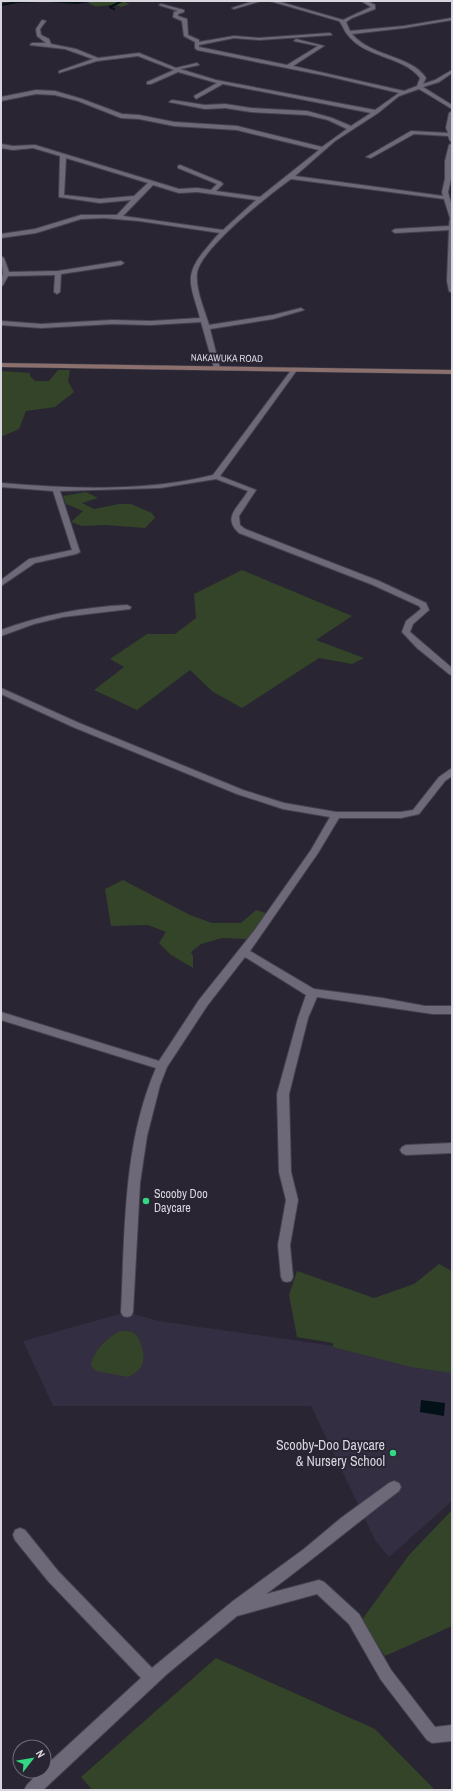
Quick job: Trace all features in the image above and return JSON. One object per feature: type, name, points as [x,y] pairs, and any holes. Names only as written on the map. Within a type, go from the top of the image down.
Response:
[{"type":"main road","name":"NAKAWUKA ROAD","points":[[1,365],[452,372]]},
{"type":"street","points":[[234,8],[259,1]]},
{"type":"street","points":[[272,1],[343,22],[346,25],[348,33],[369,49],[402,63],[421,75],[423,78],[420,87]]},
{"type":"street","points":[[343,22],[350,17],[373,8],[373,6],[363,1]]},
{"type":"street","points":[[161,5],[170,6],[182,11],[176,13],[175,17],[185,20],[184,24],[187,33],[186,36],[197,41],[197,48],[402,92]]},
{"type":"street","points":[[348,33],[404,27],[452,19]]},
{"type":"street","points":[[44,21],[38,29],[40,36],[47,40],[50,44]]},
{"type":"street","points":[[197,44],[234,37],[250,39],[330,34]]},
{"type":"street","points":[[288,37],[322,46],[289,66],[291,67]]},
{"type":"street","points":[[32,44],[50,44],[74,50],[98,60]]},
{"type":"street","points":[[61,72],[98,60],[139,54],[176,70],[221,83],[376,112]]},
{"type":"street","points":[[149,83],[176,72],[176,70],[197,64]]},
{"type":"street","points":[[217,368],[194,283],[195,267],[224,232],[261,199],[291,177],[350,128],[376,112],[402,92],[437,81],[452,71]]},
{"type":"street","points":[[196,97],[221,83]]},
{"type":"street","points":[[420,87],[452,107]]},
{"type":"street","points":[[1,99],[36,92],[55,93],[80,100],[121,116],[139,117],[174,124],[237,128],[323,149]]},
{"type":"street","points":[[172,102],[205,107],[225,106],[251,110],[307,113],[330,119],[350,128]]},
{"type":"street","points":[[452,113],[449,128],[452,142]]},
{"type":"street","points":[[369,157],[413,132],[450,135]]},
{"type":"street","points":[[1,146],[13,148],[32,145],[63,156],[179,191],[197,190],[261,199]]},
{"type":"street","points":[[452,146],[448,165],[451,178],[445,192],[452,218],[450,281],[452,291]]},
{"type":"street","points":[[63,156],[61,196],[100,201],[136,198]]},
{"type":"street","points":[[180,167],[219,183],[220,184],[212,192]]},
{"type":"street","points":[[291,177],[446,198]]},
{"type":"street","points":[[119,217],[152,182]]},
{"type":"street","points":[[1,236],[36,231],[81,217],[104,216],[224,232]]},
{"type":"street","points":[[395,231],[451,228]]},
{"type":"street","points":[[1,258],[4,273],[1,284]]},
{"type":"street","points":[[4,273],[58,273],[121,264]]},
{"type":"street","points":[[57,292],[58,273]]},
{"type":"street","points":[[205,328],[273,317],[301,310]]},
{"type":"street","points":[[1,323],[40,326],[112,322],[150,323],[205,320]]},
{"type":"street","points":[[216,477],[294,370]]},
{"type":"street","points":[[1,484],[56,489],[167,487],[216,477],[252,490],[236,516],[234,522],[236,527],[242,531],[376,583],[423,605],[426,610],[409,624],[406,632],[420,646],[452,672]]},
{"type":"street","points":[[1,584],[38,559],[76,552],[70,529],[56,489]]},
{"type":"street","points":[[1,633],[17,626],[53,617],[86,611],[127,607]]},
{"type":"street","points":[[1,691],[76,725],[240,792],[283,806],[336,815],[401,815],[416,812],[442,779],[452,771]]},
{"type":"street","points":[[127,1312],[134,1183],[141,1136],[154,1085],[162,1066],[203,1003],[258,934],[315,851],[336,815]]},
{"type":"street","points":[[243,951],[312,993],[384,1003],[411,1009],[440,1011],[452,1010]]},
{"type":"street","points":[[287,1277],[284,1245],[292,1200],[285,1172],[283,1094],[303,1018],[311,1000],[312,993]]},
{"type":"street","points":[[1,1016],[162,1066]]},
{"type":"street","points":[[406,1150],[452,1148]]},
{"type":"street","points":[[32,1790],[59,1763],[152,1678],[233,1610],[309,1554],[346,1523],[394,1487]]},
{"type":"street","points":[[20,1535],[53,1576],[152,1678]]},
{"type":"street","points":[[233,1610],[319,1586],[354,1619],[386,1675],[432,1735],[452,1733]]},
{"type":"shaded area","name":"Scooby-Doo Daycare & Nursery School","points":[[127,1312],[159,1321],[452,1363],[452,1501],[389,1557],[375,1540],[311,1406],[53,1406],[23,1341]]},
{"type":"shaded area","points":[[421,1400],[445,1403],[444,1416],[420,1412]]},
{"type":"green space","points":[[125,1],[126,3],[130,4],[121,7],[117,5],[95,6],[88,2]]},
{"type":"green space","points":[[58,370],[70,370],[68,381],[74,392],[55,407],[26,411],[19,429],[1,437],[1,371],[30,373],[30,376],[35,381],[49,381]]},
{"type":"green space","points":[[86,492],[98,498],[82,503],[94,509],[119,504],[131,504],[152,513],[155,518],[145,528],[105,525],[82,526],[71,522],[83,511],[66,504],[63,496]]},
{"type":"green space","points":[[242,570],[352,616],[316,640],[364,658],[352,664],[319,658],[242,708],[213,692],[190,670],[137,710],[94,690],[124,667],[110,659],[147,634],[175,634],[196,618],[194,594]]},
{"type":"green space","points":[[123,880],[190,915],[212,923],[241,923],[256,910],[266,913],[258,932],[246,939],[222,938],[201,944],[191,952],[193,956],[193,968],[171,955],[159,943],[166,932],[148,925],[111,926],[105,889]]},
{"type":"green space","points":[[439,1264],[452,1271],[452,1373],[411,1367],[333,1347],[333,1343],[297,1337],[289,1295],[297,1271],[374,1298],[414,1284]]},
{"type":"green space","points":[[120,1331],[130,1331],[135,1334],[139,1340],[143,1353],[143,1362],[141,1367],[128,1377],[96,1371],[91,1366],[97,1350]]},
{"type":"green space","points":[[452,1510],[452,1626],[385,1656],[361,1621],[409,1555]]},
{"type":"green space","points":[[216,1658],[375,1729],[435,1790],[92,1790],[81,1777]]},
{"type":"waterway","points":[[1,5],[17,2],[40,1]]},
{"type":"waterway","points":[[49,1],[77,3],[89,1]]},
{"type":"waterway","points":[[114,9],[110,7],[122,1]]},
{"type":"place","name":"Scooby Doo Daycare","points":[[146,1201]]},
{"type":"place","name":"Scooby-Doo Daycare & Nursery School","points":[[393,1453]]}]
